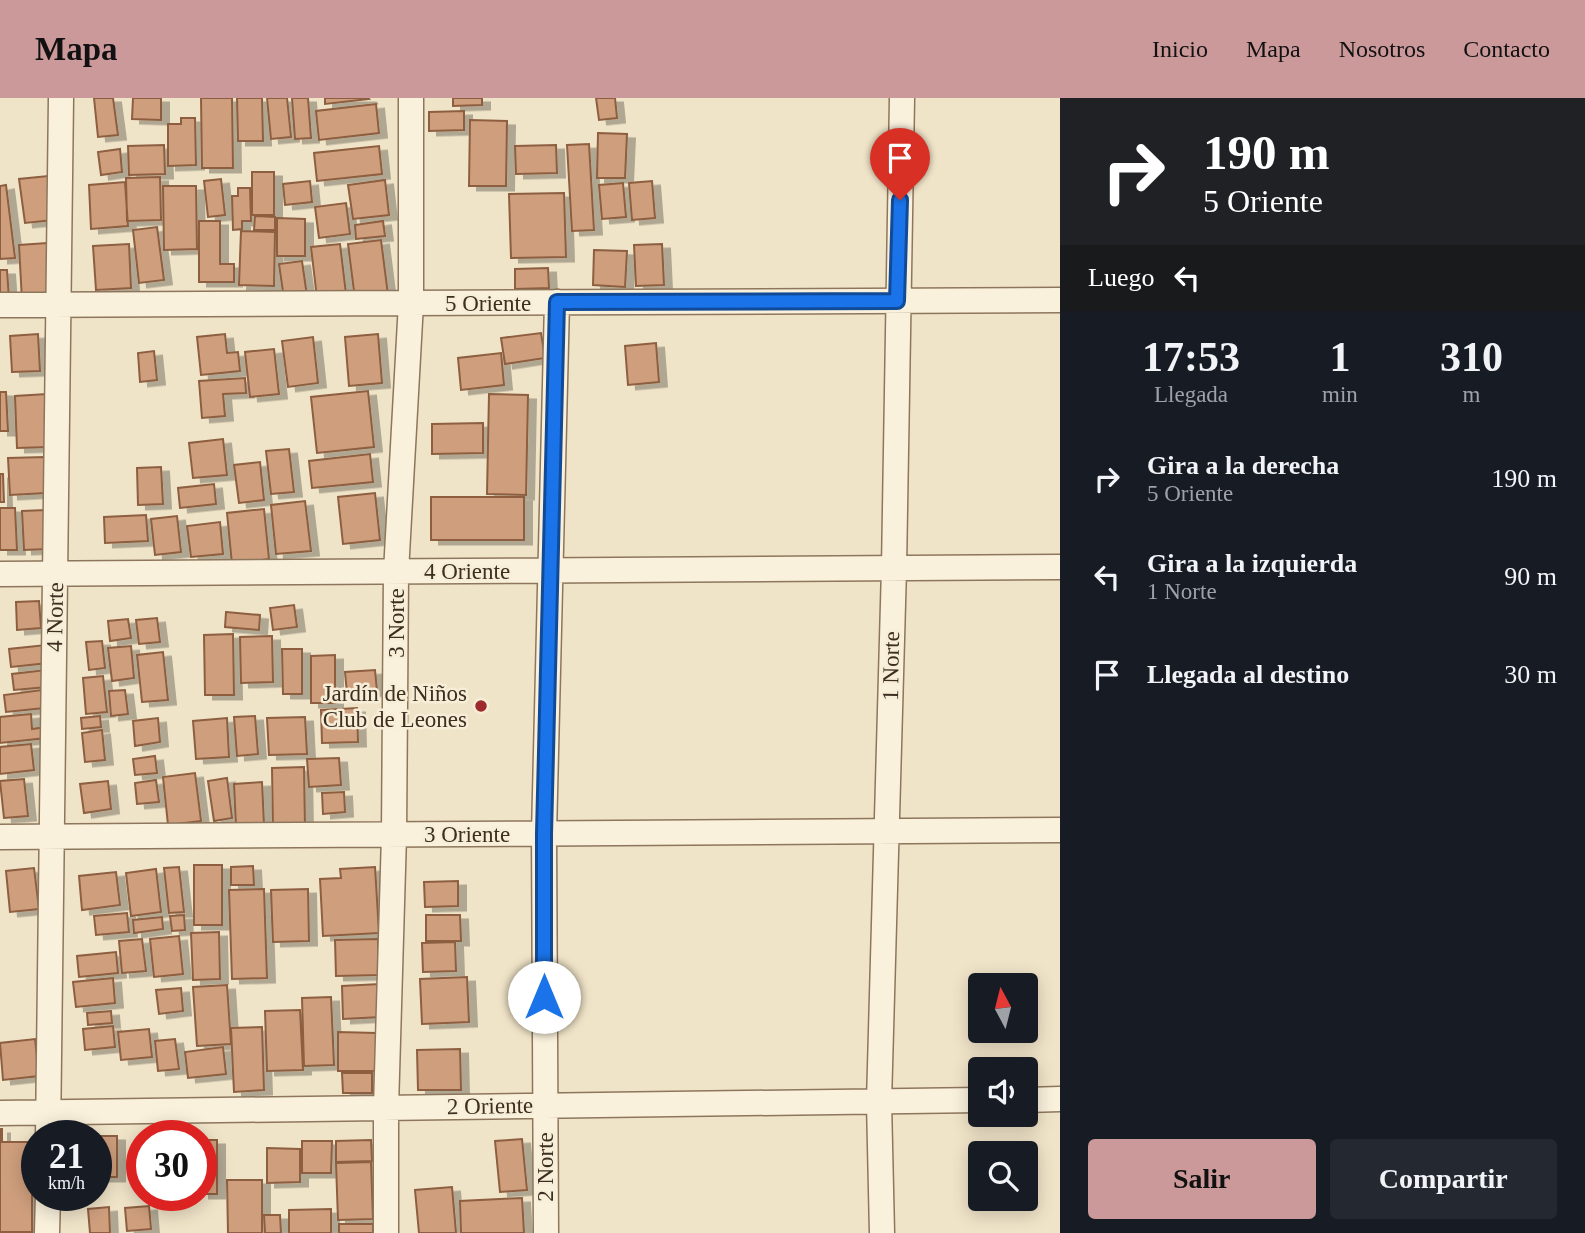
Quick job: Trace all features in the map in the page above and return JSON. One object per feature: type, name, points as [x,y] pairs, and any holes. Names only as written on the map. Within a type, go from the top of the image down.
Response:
[{"type":"street","name":"4 Norte","points":[[48,1120],[61,98]]},
{"type":"street","name":"3 Norte","points":[[386,1233],[396,572],[411,303],[411,98]]},
{"type":"street","name":"1 Norte","points":[[882,1233],[879,1102],[894,568],[902,98]]},
{"type":"street","name":"5 Oriente","points":[[0,305],[1060,300]]},
{"type":"street","name":"2 Norte","points":[[545,1233],[544,834],[557,302]]},
{"type":"street","name":"4 Oriente","points":[[0,574],[1060,567]]},
{"type":"street","name":"3 Oriente","points":[[0,837],[1060,830]]},
{"type":"street","points":[[1038,1100],[1060,1099]]},
{"type":"street","name":"2 Oriente","points":[[112,1121],[386,1108],[968,1100]]},
{"type":"street","name":"2 Oriente","points":[[0,1113],[31,1120]]},
{"type":"street","points":[[47,1233],[48,1211]]},
{"type":"building","points":[[94,98],[113,98],[118,135],[98,137]]},
{"type":"building","points":[[133,98],[161,98],[161,120],[132,119]]},
{"type":"building","points":[[201,98],[232,98],[233,168],[202,168]]},
{"type":"building","points":[[237,98],[262,98],[263,141],[238,141]]},
{"type":"building","points":[[267,98],[287,98],[291,137],[271,139]]},
{"type":"building","points":[[292,98],[308,98],[311,138],[295,139]]},
{"type":"building","points":[[325,98],[368,98],[369,99],[325,104]]},
{"type":"building","points":[[453,98],[482,98],[482,105],[453,106]]},
{"type":"building","points":[[596,98],[615,98],[617,118],[599,120]]},
{"type":"building","points":[[376,104],[379,133],[319,140],[316,111]]},
{"type":"building","points":[[464,111],[464,130],[429,131],[429,112]]},
{"type":"building","points":[[181,118],[195,118],[196,165],[168,166],[168,124],[181,124]]},
{"type":"building","points":[[470,120],[507,121],[506,186],[469,186]]},
{"type":"building","points":[[598,133],[627,134],[625,178],[597,178]]},
{"type":"building","points":[[589,144],[594,230],[572,231],[567,145]]},
{"type":"building","points":[[164,145],[165,174],[129,175],[128,146]]},
{"type":"building","points":[[556,145],[557,173],[516,174],[515,146]]},
{"type":"building","points":[[379,146],[382,174],[317,181],[314,153]]},
{"type":"building","points":[[120,149],[122,172],[101,175],[98,152]]},
{"type":"building","points":[[252,172],[274,172],[274,215],[252,215]]},
{"type":"building","points":[[48,176],[53,220],[25,223],[19,179]]},
{"type":"building","points":[[160,177],[161,220],[127,221],[126,178]]},
{"type":"building","points":[[221,179],[225,215],[208,217],[204,181]]},
{"type":"building","points":[[385,180],[389,215],[353,219],[348,185]]},
{"type":"building","points":[[310,181],[312,202],[285,205],[283,184]]},
{"type":"building","points":[[652,181],[655,218],[632,220],[629,183]]},
{"type":"building","points":[[125,182],[128,226],[91,229],[89,185]]},
{"type":"building","points":[[623,183],[626,217],[602,219],[599,185]]},
{"type":"building","points":[[6,185],[15,258],[0,259],[0,186]]},
{"type":"building","points":[[163,186],[196,186],[197,249],[164,250]]},
{"type":"building","points":[[238,188],[250,188],[251,221],[242,221],[242,229],[233,230],[232,196],[238,196]]},
{"type":"building","points":[[564,193],[566,257],[511,258],[509,194]]},
{"type":"building","points":[[346,203],[350,234],[319,238],[315,207]]},
{"type":"building","points":[[255,216],[275,217],[275,230],[254,230]]},
{"type":"building","points":[[277,218],[305,219],[305,256],[277,256]]},
{"type":"building","points":[[199,221],[220,221],[220,264],[234,264],[234,282],[199,282]]},
{"type":"building","points":[[383,221],[385,236],[356,239],[355,225]]},
{"type":"building","points":[[157,227],[164,280],[139,283],[133,230]]},
{"type":"building","points":[[241,231],[275,232],[274,286],[239,285]]},
{"type":"building","points":[[381,240],[388,295],[355,299],[348,244]]},
{"type":"building","points":[[47,243],[50,299],[22,301],[19,245]]},
{"type":"building","points":[[129,244],[131,288],[96,290],[93,246]]},
{"type":"building","points":[[340,244],[346,294],[317,298],[311,247]]},
{"type":"building","points":[[662,244],[664,285],[636,286],[634,245]]},
{"type":"building","points":[[594,250],[627,251],[625,287],[593,285]]},
{"type":"building","points":[[302,261],[307,296],[284,299],[279,264]]},
{"type":"building","points":[[548,268],[549,288],[515,289],[515,269]]},
{"type":"building","points":[[0,270],[7,270],[9,299],[0,299]]},
{"type":"building","points":[[541,333],[545,358],[505,364],[501,338]]},
{"type":"building","points":[[38,334],[40,371],[12,372],[10,336]]},
{"type":"building","points":[[225,334],[227,353],[238,352],[240,371],[201,375],[197,337]]},
{"type":"building","points":[[378,334],[382,383],[349,386],[345,337]]},
{"type":"building","points":[[313,337],[318,383],[288,387],[282,341]]},
{"type":"building","points":[[656,343],[659,382],[628,385],[625,346]]},
{"type":"building","points":[[274,349],[279,394],[250,397],[245,352]]},
{"type":"building","points":[[154,351],[157,380],[140,382],[138,353]]},
{"type":"building","points":[[501,353],[504,385],[461,390],[458,358]]},
{"type":"building","points":[[245,378],[246,393],[223,394],[225,416],[202,418],[199,381]]},
{"type":"building","points":[[368,391],[374,447],[317,453],[311,397]]},
{"type":"building","points":[[0,392],[6,392],[8,431],[0,431]]},
{"type":"building","points":[[47,394],[49,447],[17,448],[15,396]]},
{"type":"building","points":[[489,394],[528,395],[526,495],[487,494]]},
{"type":"building","points":[[483,423],[483,453],[432,454],[432,424]]},
{"type":"building","points":[[223,439],[227,475],[193,478],[189,443]]},
{"type":"building","points":[[289,449],[294,492],[271,494],[266,451]]},
{"type":"building","points":[[370,454],[373,482],[312,488],[309,461]]},
{"type":"building","points":[[45,457],[46,493],[10,495],[8,458]]},
{"type":"building","points":[[260,462],[264,500],[239,503],[234,465]]},
{"type":"building","points":[[161,467],[163,504],[138,505],[137,468]]},
{"type":"building","points":[[0,474],[3,474],[4,502],[0,502]]},
{"type":"building","points":[[214,484],[216,504],[180,508],[178,488]]},
{"type":"building","points":[[375,493],[380,540],[343,544],[338,497]]},
{"type":"building","points":[[431,497],[524,497],[524,540],[431,540]]},
{"type":"building","points":[[305,501],[311,551],[276,554],[271,505]]},
{"type":"building","points":[[0,508],[15,508],[17,550],[0,550]]},
{"type":"building","points":[[264,509],[269,559],[232,564],[227,513]]},
{"type":"building","points":[[46,510],[48,549],[24,550],[22,511]]},
{"type":"building","points":[[146,515],[148,541],[105,543],[104,517]]},
{"type":"building","points":[[177,516],[181,552],[155,555],[151,519]]},
{"type":"building","points":[[220,522],[223,554],[191,557],[187,526]]},
{"type":"building","points":[[39,601],[41,628],[17,630],[16,602]]},
{"type":"building","points":[[294,605],[297,627],[273,630],[270,608]]},
{"type":"building","points":[[226,612],[260,615],[259,630],[225,627]]},
{"type":"building","points":[[157,618],[160,642],[139,644],[136,620]]},
{"type":"building","points":[[128,619],[131,638],[110,641],[108,621]]},
{"type":"building","points":[[233,634],[234,695],[205,695],[204,635]]},
{"type":"building","points":[[272,636],[273,682],[241,683],[240,637]]},
{"type":"building","points":[[102,641],[105,668],[89,670],[86,642]]},
{"type":"building","points":[[46,645],[48,663],[11,667],[9,649]]},
{"type":"building","points":[[131,646],[134,678],[112,681],[108,648]]},
{"type":"building","points":[[282,649],[302,649],[302,694],[283,694]]},
{"type":"building","points":[[163,652],[168,700],[142,702],[137,655]]},
{"type":"building","points":[[335,655],[335,703],[311,703],[311,656]]},
{"type":"building","points":[[46,670],[47,687],[14,690],[12,674]]},
{"type":"building","points":[[375,670],[377,691],[347,694],[345,672]]},
{"type":"building","points":[[103,676],[107,712],[86,714],[83,678]]},
{"type":"building","points":[[42,690],[44,708],[6,712],[4,695]]},
{"type":"building","points":[[125,690],[128,714],[111,716],[109,691]]},
{"type":"building","points":[[357,708],[358,742],[322,743],[321,710]]},
{"type":"building","points":[[31,714],[32,729],[46,727],[46,738],[0,743],[0,717]]},
{"type":"building","points":[[100,716],[101,727],[82,729],[81,718]]},
{"type":"building","points":[[255,716],[258,754],[237,756],[234,717]]},
{"type":"building","points":[[305,717],[307,754],[269,755],[267,718]]},
{"type":"building","points":[[158,718],[160,742],[135,746],[133,721]]},
{"type":"building","points":[[227,718],[229,757],[196,759],[193,721]]},
{"type":"building","points":[[102,730],[105,760],[85,762],[82,733]]},
{"type":"building","points":[[31,744],[34,770],[0,774],[0,747]]},
{"type":"building","points":[[155,756],[157,773],[135,775],[133,759]]},
{"type":"building","points":[[339,758],[341,785],[309,787],[307,759]]},
{"type":"building","points":[[304,767],[305,828],[273,829],[272,768]]},
{"type":"building","points":[[195,773],[201,821],[168,825],[163,777]]},
{"type":"building","points":[[227,778],[232,818],[214,821],[208,781]]},
{"type":"building","points":[[24,779],[28,816],[4,818],[0,781]]},
{"type":"building","points":[[156,780],[159,802],[137,804],[135,783]]},
{"type":"building","points":[[108,781],[111,809],[84,813],[80,784]]},
{"type":"building","points":[[262,782],[264,825],[236,826],[234,784]]},
{"type":"building","points":[[344,792],[345,812],[323,814],[322,793]]},
{"type":"building","points":[[194,865],[222,865],[222,925],[194,925]]},
{"type":"building","points":[[253,866],[254,885],[231,885],[231,867]]},
{"type":"building","points":[[179,867],[184,912],[169,913],[164,868]]},
{"type":"building","points":[[375,867],[379,933],[323,936],[320,879],[341,878],[340,869]]},
{"type":"building","points":[[34,868],[39,909],[10,912],[6,871]]},
{"type":"building","points":[[156,869],[161,912],[131,916],[126,873]]},
{"type":"building","points":[[116,872],[120,905],[82,910],[79,876]]},
{"type":"building","points":[[458,881],[458,906],[425,907],[424,882]]},
{"type":"building","points":[[264,889],[267,978],[232,979],[229,890]]},
{"type":"building","points":[[308,889],[309,941],[273,942],[271,890]]},
{"type":"building","points":[[127,913],[129,932],[96,935],[94,916]]},
{"type":"building","points":[[184,915],[185,930],[172,931],[170,916]]},
{"type":"building","points":[[426,915],[460,915],[461,941],[426,941]]},
{"type":"building","points":[[162,917],[163,929],[134,933],[133,920]]},
{"type":"building","points":[[219,932],[220,979],[193,980],[191,933]]},
{"type":"building","points":[[179,936],[183,974],[154,977],[150,939]]},
{"type":"building","points":[[142,939],[146,971],[122,973],[119,941]]},
{"type":"building","points":[[378,939],[378,975],[336,976],[335,940]]},
{"type":"building","points":[[455,942],[456,971],[423,972],[422,943]]},
{"type":"building","points":[[116,952],[118,973],[79,977],[77,956]]},
{"type":"building","points":[[467,977],[469,1022],[422,1024],[420,979]]},
{"type":"building","points":[[113,978],[115,1003],[76,1007],[73,982]]},
{"type":"building","points":[[380,984],[381,1017],[343,1019],[342,986]]},
{"type":"building","points":[[227,985],[231,1044],[197,1046],[193,987]]},
{"type":"building","points":[[181,988],[183,1011],[159,1014],[156,990]]},
{"type":"building","points":[[331,997],[334,1065],[304,1066],[302,998]]},
{"type":"building","points":[[300,1010],[303,1070],[267,1071],[265,1011]]},
{"type":"building","points":[[111,1011],[112,1023],[88,1025],[87,1013]]},
{"type":"building","points":[[113,1026],[115,1047],[85,1050],[83,1029]]},
{"type":"building","points":[[262,1027],[264,1090],[234,1092],[231,1028]]},
{"type":"building","points":[[149,1029],[152,1057],[121,1060],[118,1032]]},
{"type":"building","points":[[338,1032],[376,1033],[376,1071],[338,1071]]},
{"type":"building","points":[[35,1039],[39,1076],[3,1080],[0,1043]]},
{"type":"building","points":[[175,1039],[179,1069],[158,1071],[155,1041]]},
{"type":"building","points":[[223,1047],[226,1074],[188,1078],[185,1052]]},
{"type":"building","points":[[460,1049],[461,1090],[418,1090],[417,1050]]},
{"type":"building","points":[[342,1073],[372,1073],[372,1093],[343,1093]]},
{"type":"building","points":[[2,1129],[2,1142],[21,1142],[21,1211],[32,1211],[32,1232],[0,1232]]},
{"type":"building","points":[[112,1136],[117,1136],[117,1177],[112,1177]]},
{"type":"building","points":[[522,1139],[527,1190],[500,1192],[495,1141]]},
{"type":"building","points":[[371,1140],[372,1161],[336,1162],[336,1141]]},
{"type":"building","points":[[302,1141],[332,1141],[331,1173],[302,1173]]},
{"type":"building","points":[[267,1148],[300,1149],[300,1182],[267,1183]]},
{"type":"building","points":[[371,1162],[373,1219],[338,1220],[336,1163]]},
{"type":"building","points":[[227,1180],[262,1180],[262,1233],[228,1233]]},
{"type":"building","points":[[452,1187],[456,1233],[419,1233],[415,1190]]},
{"type":"building","points":[[522,1198],[524,1233],[461,1233],[460,1201]]},
{"type":"building","points":[[125,1208],[126,1211],[149,1211],[151,1229],[127,1231]]},
{"type":"building","points":[[331,1209],[331,1233],[289,1233],[289,1210]]},
{"type":"building","points":[[88,1211],[109,1211],[110,1233],[90,1233]]},
{"type":"building","points":[[264,1215],[280,1215],[281,1233],[265,1233]]},
{"type":"building","points":[[339,1224],[373,1224],[373,1233],[339,1233]]},
{"type":"place","name":"Jardín de Niños Club de Leones","points":[[481,706]]},
{"type":"route","points":[[544,997],[544,834],[557,302],[897,301],[900,200]]}]
